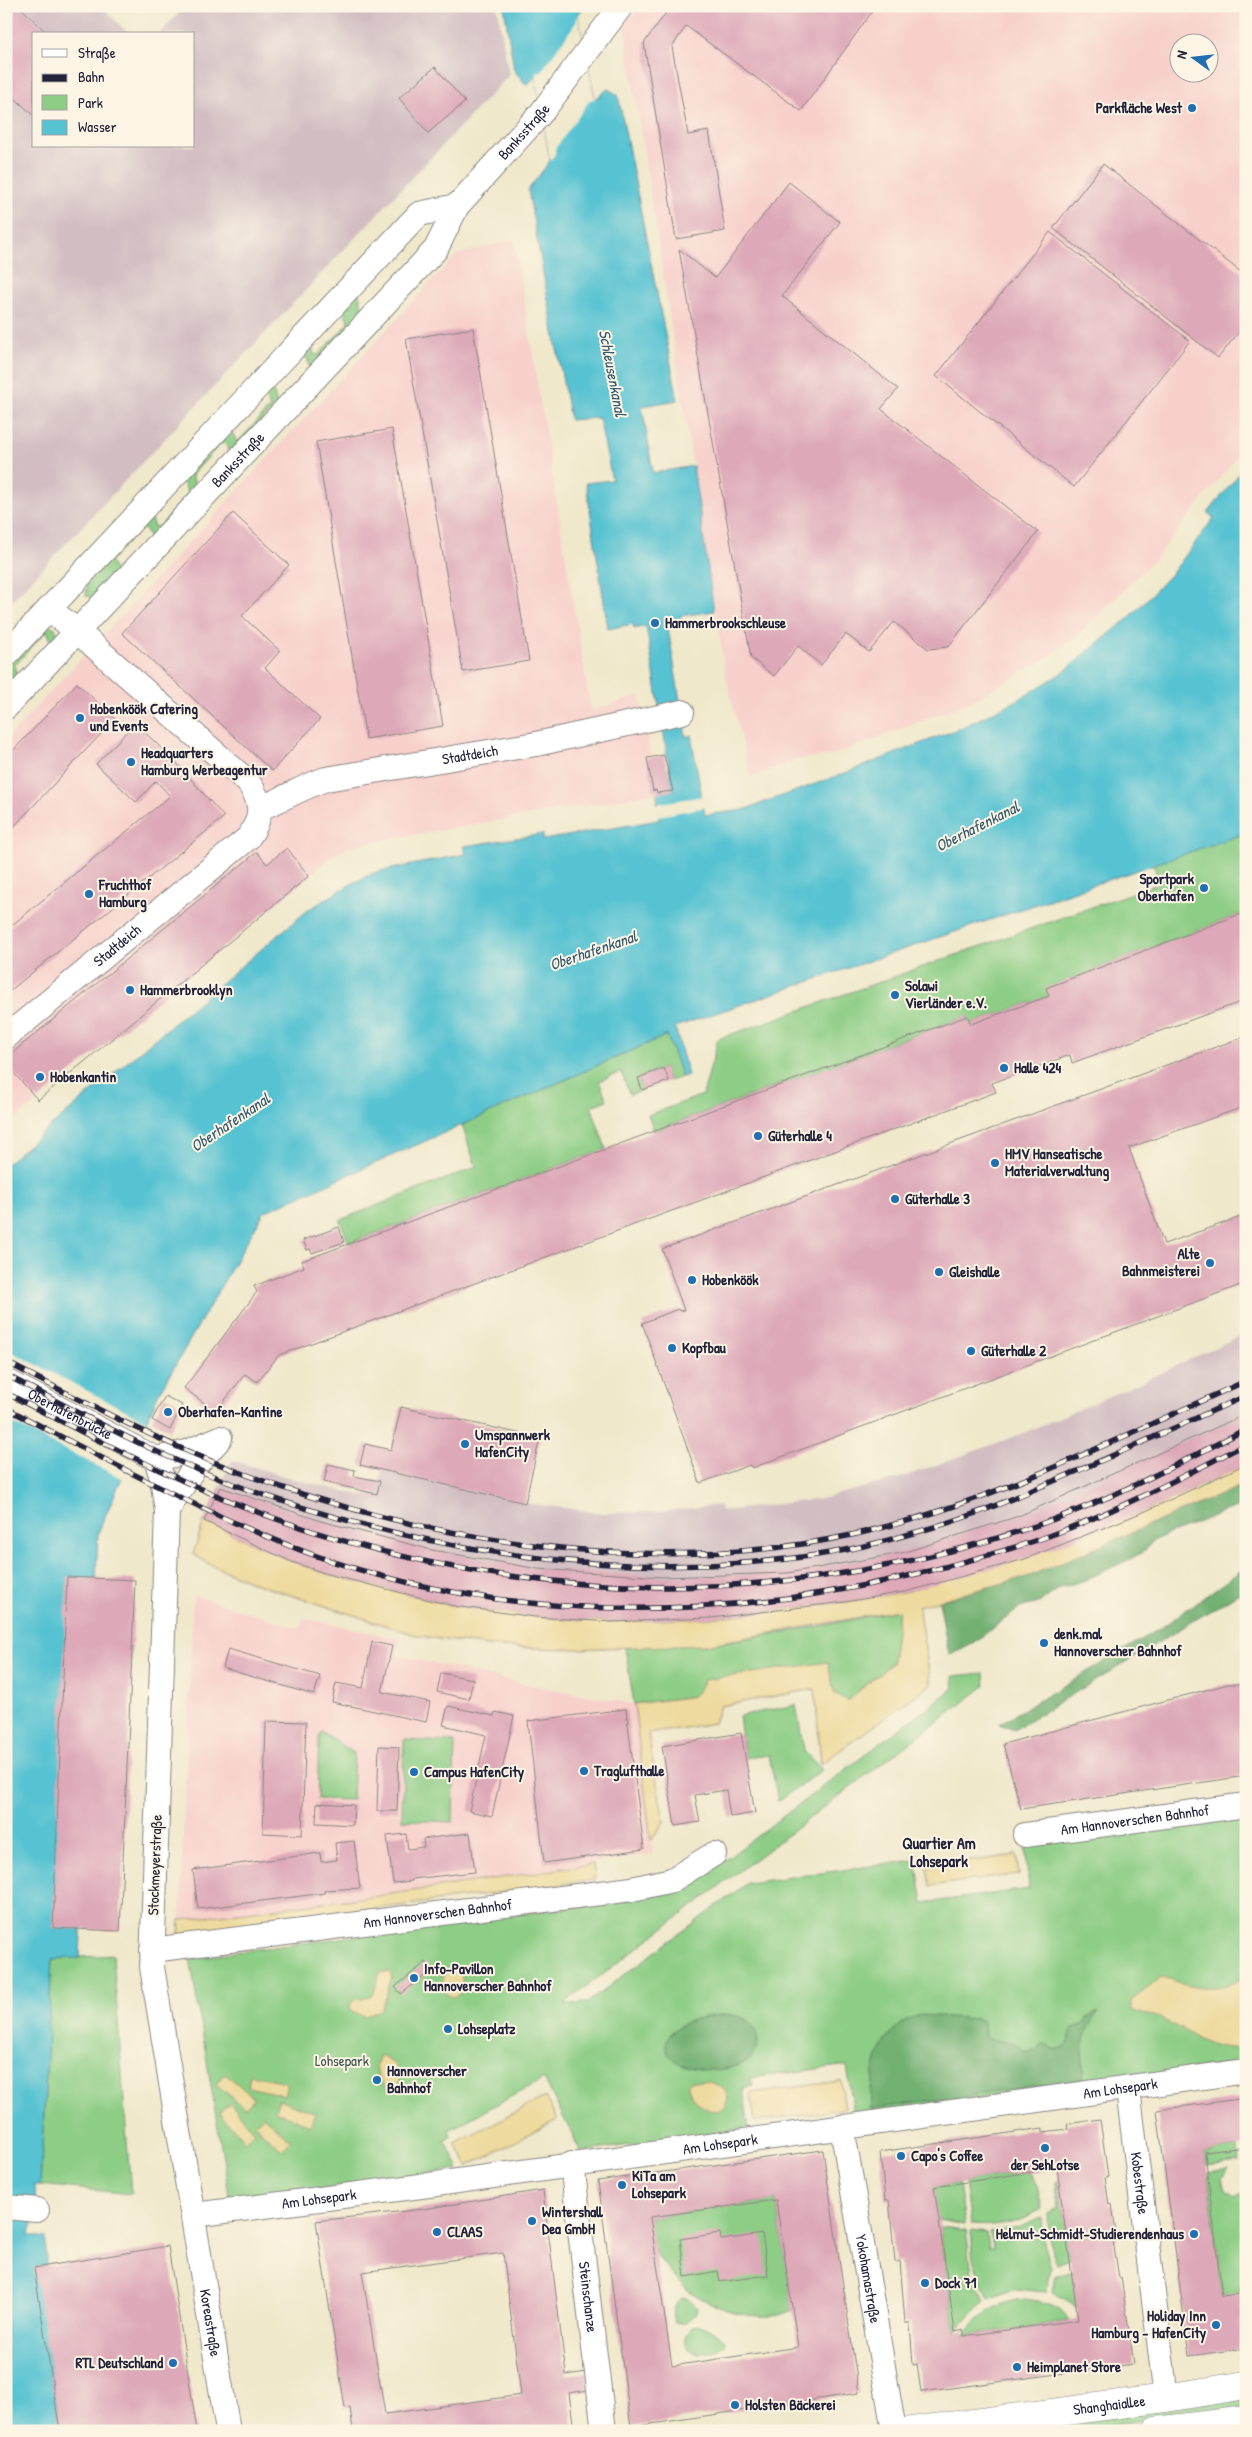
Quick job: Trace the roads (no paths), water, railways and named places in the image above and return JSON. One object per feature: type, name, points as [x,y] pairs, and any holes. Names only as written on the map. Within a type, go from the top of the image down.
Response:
[{"type":"main road","name":"Shanghaiallee","points":[[912,2431],[1166,2398],[1246,2385]]},
{"type":"main road","points":[[1156,2431],[1246,2420]]},
{"type":"street","name":"Banksstraße","points":[[6,707],[436,249],[457,206],[542,112],[621,6]]},
{"type":"street","points":[[6,655],[418,214],[457,206]]},
{"type":"street","points":[[49,609],[77,631],[248,782],[257,794],[260,808]]},
{"type":"street","name":"Stadtdeich","points":[[6,1037],[248,838],[258,820],[260,808],[272,804],[302,787],[326,779],[536,744],[671,714]]},
{"type":"street","name":"Oberhafenbrücke","points":[[6,1381],[156,1459]]},
{"type":"street","name":"Stockmeyerstraße","points":[[167,1511],[195,1466],[220,1438],[187,1452],[156,1459],[162,1478],[167,1511],[152,1950],[154,1987],[194,2215]]},
{"type":"street","name":"Am Hannoverschen Bahnhof","points":[[1025,1835],[1246,1805]]},
{"type":"street","name":"Am Hannoverschen Bahnhof","points":[[152,1950],[632,1889],[672,1880],[714,1854]]},
{"type":"street","name":"Am Lohsepark","points":[[194,2215],[842,2127],[982,2106],[1128,2089],[1246,2071]]},
{"type":"street","name":"Kobestraße","points":[[1128,2089],[1166,2398]]},
{"type":"street","name":"Yokohamastraße","points":[[842,2127],[894,2431]]},
{"type":"street","name":"Steinschanze","points":[[572,2164],[604,2431]]},
{"type":"street","points":[[6,2207],[37,2210]]},
{"type":"street","name":"Koreastraße","points":[[194,2215],[228,2431]]},
{"type":"water","points":[[504,6],[584,6],[578,15],[595,99],[608,89],[618,95],[678,400],[642,406],[653,473],[693,466],[714,611],[680,616],[679,620],[667,622],[686,737],[691,735],[705,815],[743,810],[963,727],[1018,700],[1062,673],[1130,617],[1173,572],[1214,518],[1208,513],[1246,465],[1246,833],[675,1027],[688,1075],[682,1077],[667,1035],[264,1212],[158,1395],[98,1533],[80,1958],[52,1959],[40,2185],[35,2185],[35,2210],[29,2235],[46,2238],[46,2265],[35,2268],[60,2431],[6,2431],[6,1164],[308,910],[351,884],[376,872],[466,854],[464,846],[543,834],[543,840],[659,820],[657,793],[673,790],[646,626],[634,629],[633,624],[608,629],[586,483],[612,480],[599,418],[570,420],[528,190],[550,161],[535,76],[527,86],[514,70]]},
{"type":"railway","points":[[6,1362],[117,1419],[173,1445],[231,1469],[304,1495],[381,1516],[459,1534],[539,1546],[620,1552],[700,1553],[779,1547],[856,1534],[907,1521],[1006,1487],[1103,1446],[1246,1381]]},
{"type":"railway","points":[[6,1375],[98,1423],[191,1467],[255,1492],[323,1514],[392,1532],[462,1547],[604,1564],[675,1566],[746,1563],[817,1555],[897,1538],[944,1524],[1018,1496],[1246,1396]]},
{"type":"railway","points":[[6,1393],[178,1479],[213,1494],[285,1522],[377,1550],[471,1570],[566,1582],[661,1587],[757,1583],[852,1572],[946,1552],[1038,1525],[1065,1515],[1144,1481],[1246,1429]]},
{"type":"railway","points":[[6,1408],[193,1503],[269,1538],[308,1553],[384,1577],[461,1593],[539,1604],[617,1608],[696,1607],[774,1600],[852,1588],[929,1571],[1015,1547],[1095,1518],[1246,1444]]},
{"type":"place","name":"Parkfläche West","points":[[1192,108]]},
{"type":"place","name":"Hammerbrookschleuse","points":[[655,623]]},
{"type":"place","name":"Hobenköök Catering und Events","points":[[80,718]]},
{"type":"place","name":"Headquarters Hamburg Werbeagentur","points":[[131,762]]},
{"type":"place","name":"Sportpark Oberhafen","points":[[1204,888]]},
{"type":"place","name":"Fruchthof Hamburg","points":[[89,894]]},
{"type":"place","name":"Hammerbrooklyn","points":[[130,990]]},
{"type":"place","name":"Solawi Vierländer e.V.","points":[[895,995]]},
{"type":"place","name":"Halle 424","points":[[1004,1068]]},
{"type":"place","name":"Hobenkantin","points":[[40,1077]]},
{"type":"place","name":"Güterhalle 4","points":[[758,1136]]},
{"type":"place","name":"HMV Hanseatische Materialverwaltung","points":[[995,1163]]},
{"type":"place","name":"Güterhalle 3","points":[[895,1199]]},
{"type":"place","name":"Alte Bahnmeisterei","points":[[1210,1263]]},
{"type":"place","name":"Gleishalle","points":[[939,1272]]},
{"type":"place","name":"Hobenköök","points":[[692,1280]]},
{"type":"place","name":"Kopfbau","points":[[672,1348]]},
{"type":"place","name":"Güterhalle 2","points":[[971,1351]]},
{"type":"place","name":"Oberhafen-Kantine","points":[[168,1412]]},
{"type":"place","name":"Umspannwerk HafenCity","points":[[465,1444]]},
{"type":"place","name":"denk.mal Hannoverscher Bahnhof","points":[[1044,1643]]},
{"type":"place","name":"Traglufthalle","points":[[584,1771]]},
{"type":"place","name":"Campus HafenCity","points":[[414,1772]]},
{"type":"place","name":"Info-Pavillon Hannoverscher Bahnhof","points":[[414,1978]]},
{"type":"place","name":"Lohseplatz","points":[[448,2029]]},
{"type":"place","name":"Hannoverscher Bahnhof","points":[[377,2080]]},
{"type":"place","name":"der SehLotse","points":[[1045,2148]]},
{"type":"place","name":"Capo's Coffee","points":[[901,2156]]},
{"type":"place","name":"KiTa am Lohsepark","points":[[622,2185]]},
{"type":"place","name":"Wintershall Dea GmbH","points":[[532,2221]]},
{"type":"place","name":"CLAAS","points":[[437,2232]]},
{"type":"place","name":"Helmut-Schmidt-Studierendenhaus","points":[[1194,2234]]},
{"type":"place","name":"Dock 71","points":[[925,2283]]},
{"type":"place","name":"Holiday Inn Hamburg - HafenCity","points":[[1216,2325]]},
{"type":"place","name":"RTL Deutschland","points":[[173,2363]]},
{"type":"place","name":"Heimplanet Store","points":[[1017,2367]]},
{"type":"place","name":"Holsten Bäckerei","points":[[735,2405]]},
{"type":"district","name":"Quartier Am Lohsepark","points":[[939,1852]]},
{"type":"water label","name":"Schleusenkanal","points":[[613,373]]},
{"type":"water label","name":"Oberhafenkanal","points":[[977,826]]},
{"type":"water label","name":"Oberhafenkanal","points":[[593,950]]},
{"type":"water label","name":"Oberhafenkanal","points":[[230,1122]]},
{"type":"park label","name":"Lohsepark","points":[[342,2061]]}]
